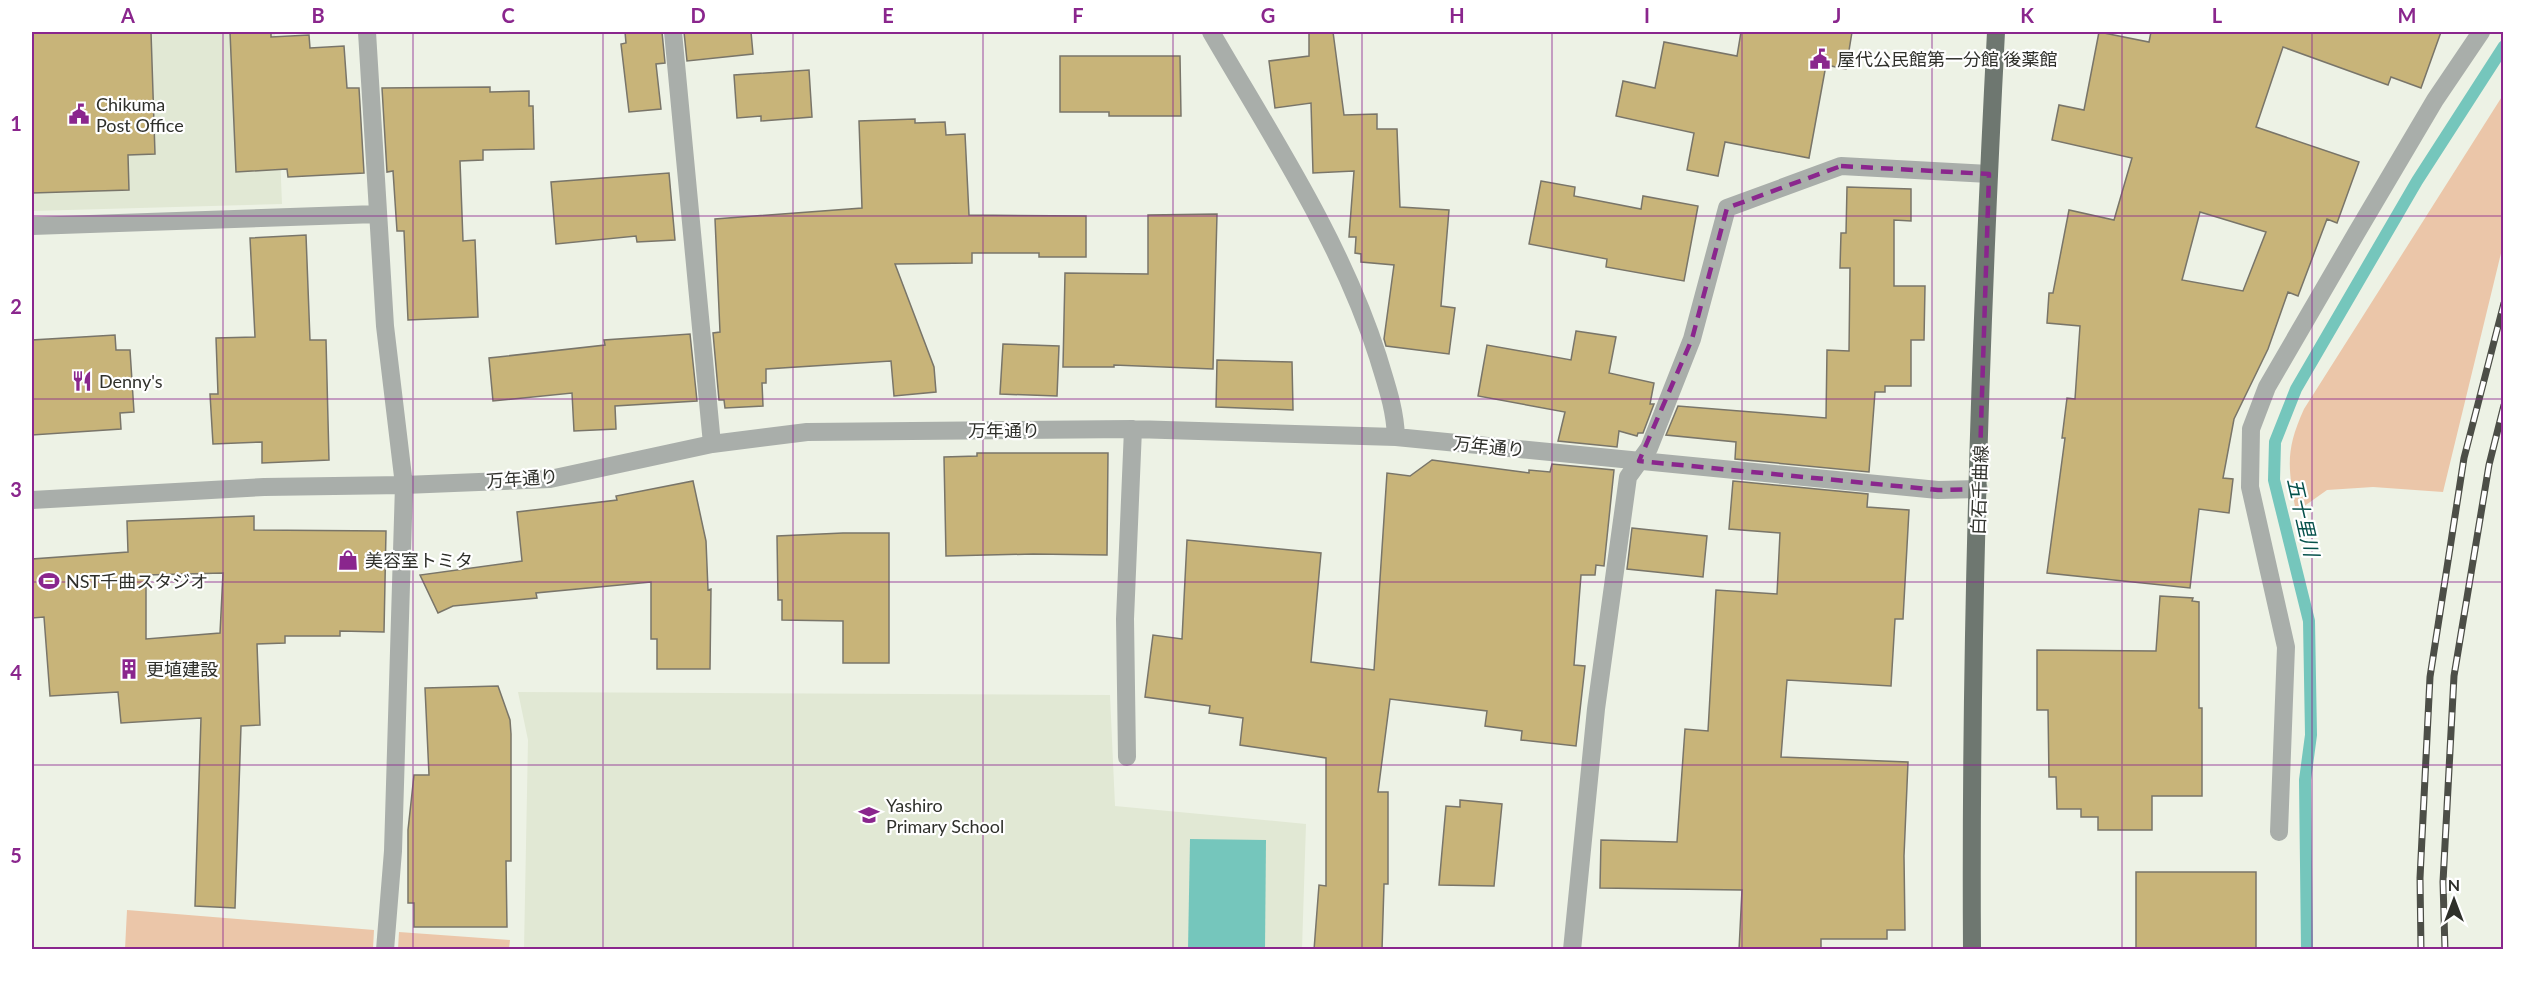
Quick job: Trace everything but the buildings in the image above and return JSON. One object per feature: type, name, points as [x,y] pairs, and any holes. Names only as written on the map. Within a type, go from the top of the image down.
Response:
[{"type":"main road","name":"白石千曲線","points":[[1972,950],[1971,808],[1979,489],[1996,32]]},
{"type":"street","points":[[367,32],[385,326],[404,485],[393,851],[385,950]]},
{"type":"street","points":[[673,32],[712,444]]},
{"type":"street","points":[[1211,32],[1340,260],[1370,333],[1395,412],[1396,437]]},
{"type":"street","points":[[2279,832],[2286,647],[2250,487],[2251,429],[2267,387],[2351,242],[2435,100],[2481,32]]},
{"type":"street","points":[[1572,950],[1596,709],[1628,477],[1649,448],[1692,339],[1727,208],[1841,166],[1989,174]]},
{"type":"street","points":[[32,226],[377,214]]},
{"type":"street","points":[[1127,757],[1125,619],[1133,429]]},
{"type":"street","name":"万年通り","points":[[32,500],[264,487],[404,485],[550,479],[712,444],[807,432],[1133,429],[1396,437],[1938,490],[1979,489]]},
{"type":"highlighted area","points":[[1841,166],[1989,174],[1979,489],[1938,490],[1639,461],[1692,339],[1727,208]]},
{"type":"shaded area","points":[[32,32],[275,32],[282,204],[32,211]]},
{"type":"shaded area","points":[[2503,95],[2503,245],[2443,492],[2373,487],[2327,490],[2296,512],[2290,459],[2294,436],[2304,409]]},
{"type":"shaded area","name":"Yashiro Primary School","points":[[518,692],[1110,695],[1115,806],[1306,824],[1302,949],[524,949],[528,740]]},
{"type":"shaded area","points":[[127,910],[374,930],[373,949],[125,949]]},
{"type":"shaded area","points":[[399,932],[510,940],[509,949],[398,949]]},
{"type":"water","points":[[1190,839],[1266,840],[1265,949],[1188,949]]},
{"type":"waterway","name":"五十里川","points":[[2307,950],[2305,780],[2311,735],[2309,621],[2274,480],[2275,442],[2296,389],[2417,181],[2504,46]]},
{"type":"railway","points":[[2421,950],[2420,878],[2430,677],[2464,458],[2504,303]]},
{"type":"railway","points":[[2445,950],[2443,882],[2454,676],[2489,465],[2504,405]]},
{"type":"place","name":"屋代公民館第一分館 後薬館","points":[[1820,59]]},
{"type":"place","name":"Chikuma Post Office","points":[[79,114]]},
{"type":"place","name":"Denny's","points":[[82,381]]},
{"type":"place","name":"美容室トミタ","points":[[348,560]]},
{"type":"place","name":"NST千曲スタジオ","points":[[49,581]]},
{"type":"place","name":"更埴建設","points":[[129,669]]},
{"type":"place","name":"Yashiro Primary School","points":[[869,815]]}]
